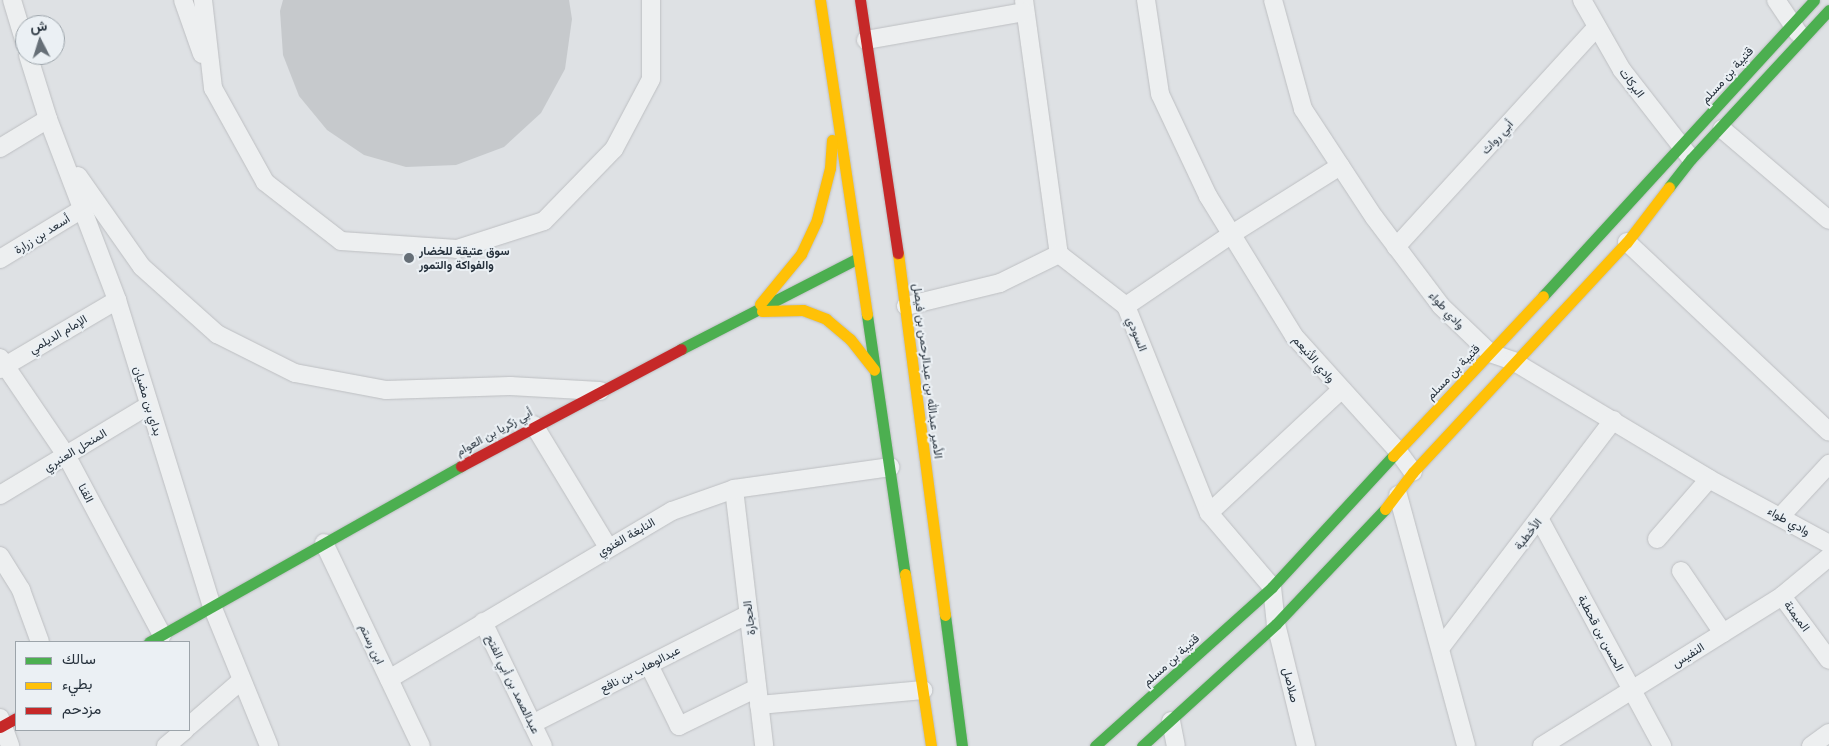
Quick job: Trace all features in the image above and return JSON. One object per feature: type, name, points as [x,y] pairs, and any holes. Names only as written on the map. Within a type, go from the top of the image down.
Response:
[{"type":"street","points":[[12,0],[17,15]]},
{"type":"street","points":[[184,0],[213,88],[265,182],[341,241],[457,249],[544,221],[614,149],[651,79],[651,0]]},
{"type":"street","points":[[203,0],[213,88]]},
{"type":"street","points":[[820,0],[931,746]]},
{"type":"street","name":"الأمير عبدالله بن عبدالرحمن بن فيصل","points":[[860,0],[906,306],[962,746]]},
{"type":"street","name":"وادي الأنيعم","points":[[1146,0],[1160,94],[1208,196],[1294,336],[1397,450],[1413,472]]},
{"type":"street","name":"وادي طواء","points":[[1273,0],[1303,109],[1396,247],[1441,306],[1490,353],[1513,361],[1709,479],[1781,516],[1829,544]]},
{"type":"street","name":"البركات","points":[[1582,0],[1622,70],[1686,154]]},
{"type":"street","points":[[1776,0],[1791,24],[1804,39]]},
{"type":"street","name":"قتيبة بن مسلم","points":[[1142,746],[1276,624],[1398,495],[1413,472],[1513,361],[1627,242],[1686,154],[1791,24],[1814,0]]},
{"type":"street","points":[[866,40],[1025,6],[1059,254],[1000,283],[906,306]]},
{"type":"street","name":"قتيبة بن مسلم","points":[[1095,746],[1272,587],[1397,450],[1490,353],[1686,154],[1722,129],[1829,10]]},
{"type":"street","name":"أبي رواث","points":[[1396,247],[1597,26]]},
{"type":"street","name":"بداي بن مضيان","points":[[31,65],[48,119],[84,208],[117,300],[212,606],[268,746]]},
{"type":"street","points":[[754,312],[801,254],[817,219],[830,168],[835,104]]},
{"type":"street","points":[[1,145],[48,119]]},
{"type":"street","points":[[1722,129],[1829,220]]},
{"type":"street","points":[[60,151],[142,267],[217,334],[295,374],[386,390],[510,386],[600,391]]},
{"type":"street","points":[[1126,306],[1232,234],[1340,166]]},
{"type":"street","name":"أسعد بن زرارة","points":[[0,259],[84,208]]},
{"type":"street","points":[[1627,242],[1829,432]]},
{"type":"street","name":"السودي","points":[[1059,254],[1126,306],[1209,513],[1272,587]]},
{"type":"street","name":"أبي زكريا بن العوام","points":[[156,639],[534,425],[858,258]]},
{"type":"street","name":"الإمام الديلمي","points":[[2,364],[117,300]]},
{"type":"street","points":[[754,312],[803,310],[826,319],[850,339],[875,371]]},
{"type":"street","name":"القنا","points":[[2,364],[66,455],[156,639]]},
{"type":"street","points":[[1209,513],[1342,390]]},
{"type":"street","name":"المنحل العنبري","points":[[0,495],[150,405]]},
{"type":"street","name":"الأخطبة","points":[[1441,647],[1540,520],[1613,420]]},
{"type":"street","points":[[534,425],[608,546]]},
{"type":"street","points":[[1781,516],[1829,464]]},
{"type":"street","name":"النابغة الغنوي","points":[[389,678],[608,546],[672,511],[734,489],[890,467]]},
{"type":"street","points":[[1657,540],[1709,479]]},
{"type":"street","name":"الحجارة","points":[[734,489],[764,746]]},
{"type":"street","points":[[1398,495],[1441,647],[1466,746]]},
{"type":"street","name":"الحسن بن قحطبة","points":[[1540,520],[1662,746]]},
{"type":"street","name":"ابن رستم","points":[[324,543],[421,746]]},
{"type":"street","points":[[0,556],[22,590],[40,641]]},
{"type":"street","name":"النفيس","points":[[1542,746],[1782,596],[1829,557]]},
{"type":"street","points":[[1681,571],[1723,633]]},
{"type":"street","points":[[1272,587],[1276,624]]},
{"type":"street","name":"الميمنة","points":[[1782,596],[1829,660]]},
{"type":"street","name":"عبدالوهاب بن نافع","points":[[532,724],[748,614]]},
{"type":"street","name":"عبدالصمد بن أبي الفتح","points":[[483,622],[543,746]]},
{"type":"street","name":"صلاصل","points":[[1276,624],[1306,746]]},
{"type":"street","points":[[649,665],[679,726],[758,696],[923,690]]},
{"type":"street","points":[[190,725],[242,680]]},
{"type":"street","points":[[1171,720],[1176,746]]},
{"type":"street","points":[[5,722],[10,746]]},
{"type":"street","points":[[166,746],[184,731]]},
{"type":"street","points":[[1811,746],[1829,733]]},
{"type":"building","points":[[283,0],[569,0],[572,19],[565,69],[541,113],[504,147],[456,165],[406,167],[364,155],[327,130],[299,96],[283,55],[280,11]]},
{"type":"traffic: fast","points":[[1543,296],[1814,0]]},
{"type":"traffic: fast","points":[[1669,187],[1691,159],[1829,10]]},
{"type":"traffic: fast","points":[[681,349],[858,258]]},
{"type":"traffic: fast","points":[[867,315],[905,574]]},
{"type":"traffic: fast","points":[[1095,746],[1272,587],[1393,456]]},
{"type":"traffic: fast","points":[[151,641],[461,466]]},
{"type":"traffic: fast","points":[[1142,746],[1276,624],[1385,509]]},
{"type":"traffic: fast","points":[[945,615],[962,746]]},
{"type":"traffic: slow","points":[[820,0],[867,315]]},
{"type":"traffic: slow","points":[[760,304],[801,254],[817,219],[830,168],[832,140]]},
{"type":"traffic: slow","points":[[1385,509],[1413,472],[1627,242],[1669,187]]},
{"type":"traffic: slow","points":[[898,253],[945,615]]},
{"type":"traffic: slow","points":[[1393,456],[1543,296]]},
{"type":"traffic: slow","points":[[762,311],[803,310],[826,319],[850,339],[874,370]]},
{"type":"traffic: slow","points":[[905,574],[931,746]]},
{"type":"traffic: jam","points":[[860,0],[898,253]]},
{"type":"traffic: jam","points":[[461,466],[681,349]]},
{"type":"traffic: jam","points":[[0,727],[15,719]]},
{"type":"place","name":"سوق عتيقة للخضار والفواكة والتمور","points":[[409,258]]}]
